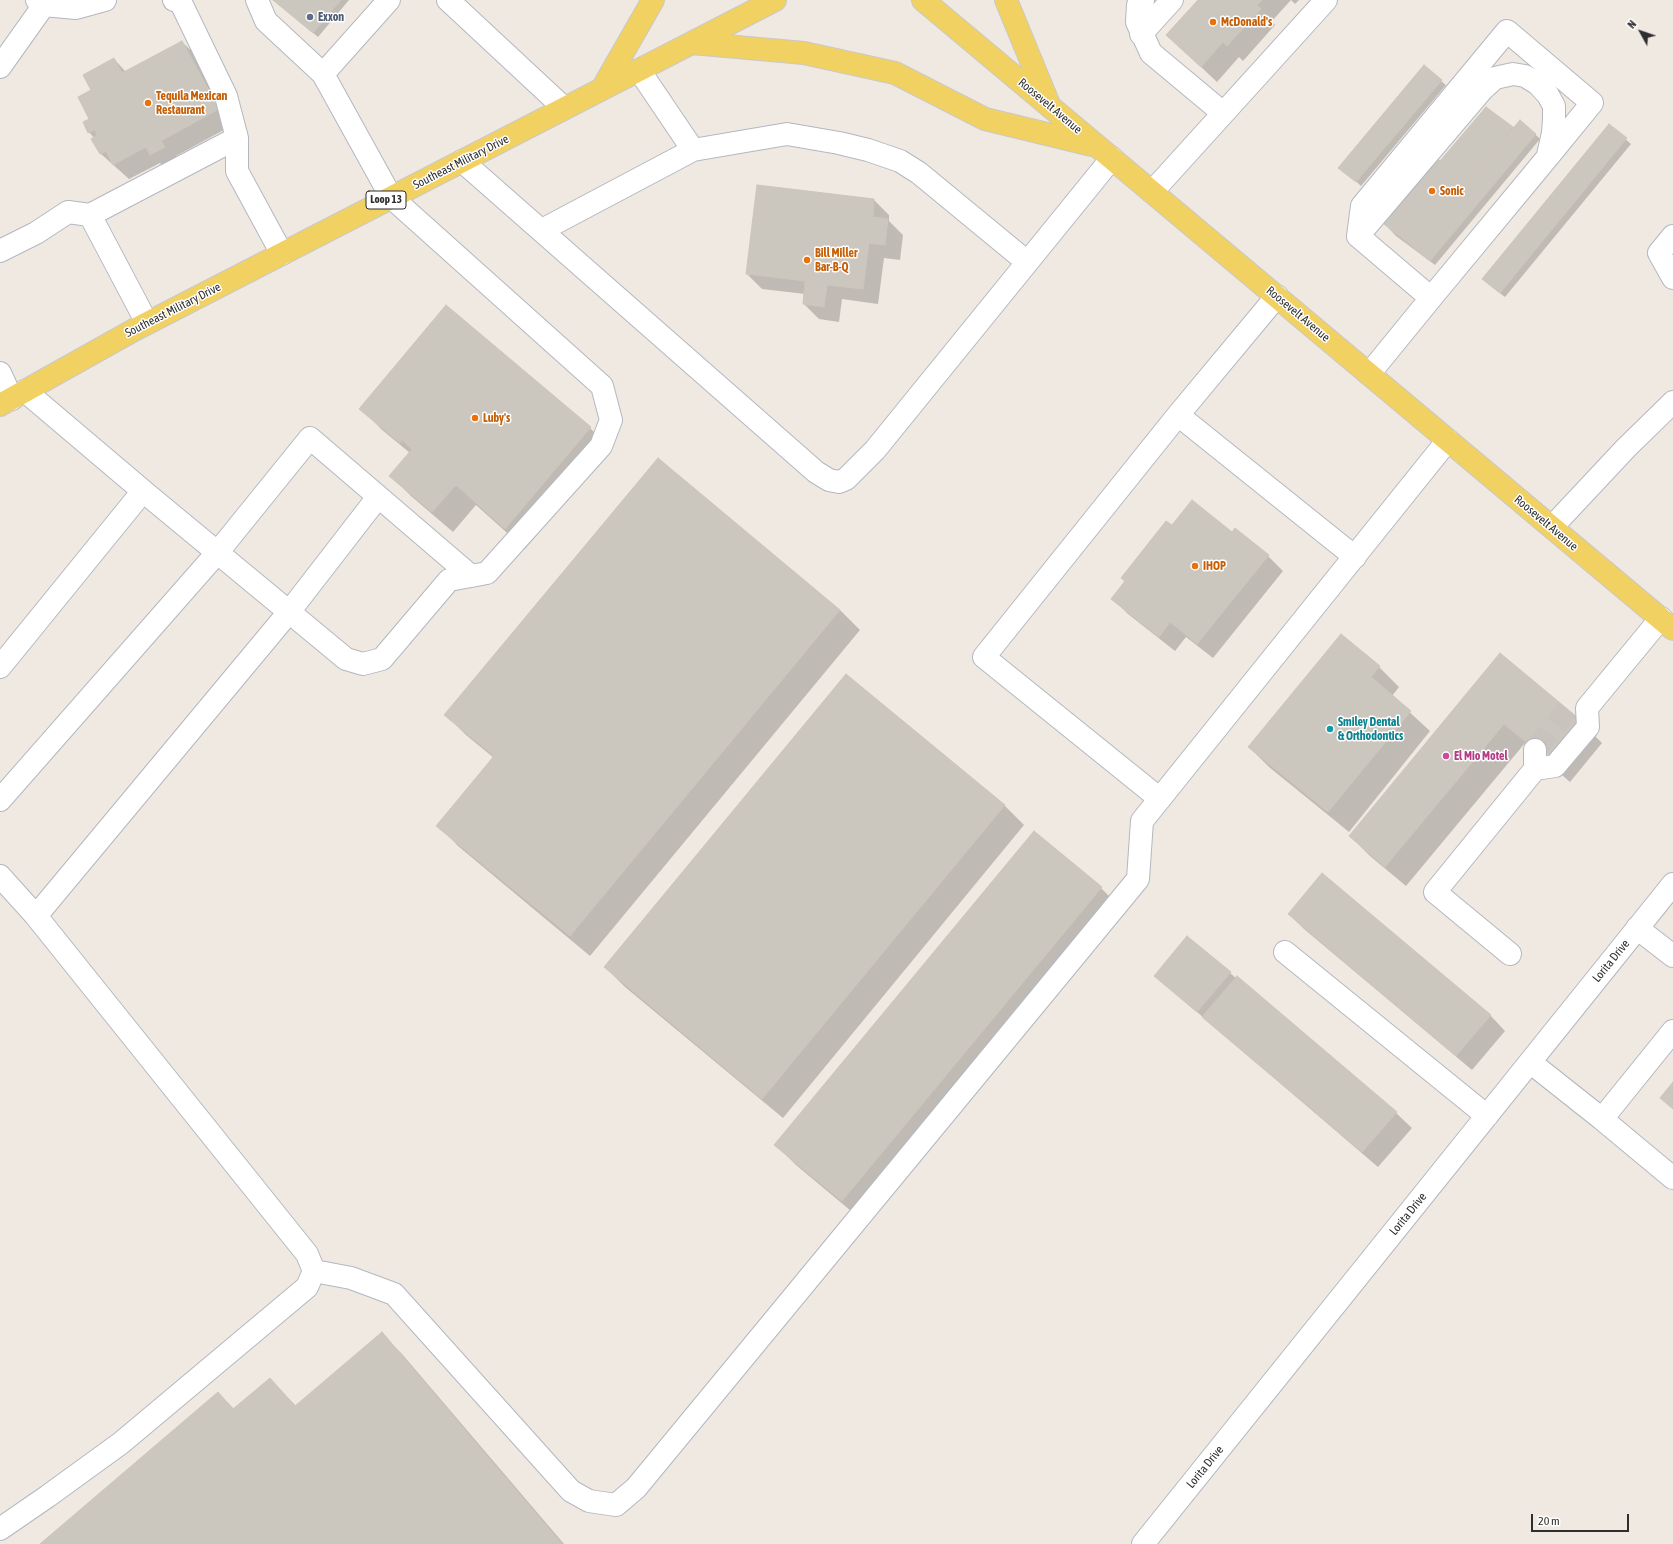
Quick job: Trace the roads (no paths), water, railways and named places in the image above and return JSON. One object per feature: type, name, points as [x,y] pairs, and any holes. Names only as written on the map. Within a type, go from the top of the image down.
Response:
[{"type":"main road","points":[[602,89],[652,0]]},
{"type":"main road","name":"Southeast Military Drive","points":[[12,398],[147,323],[775,0]]},
{"type":"main road","name":"Roosevelt Avenue","points":[[923,0],[1667,624]]},
{"type":"main road","points":[[1006,0],[1049,105]]},
{"type":"main road","points":[[692,43],[804,54],[895,73],[985,119],[1105,152]]},
{"type":"street","points":[[0,67],[41,2],[76,8],[105,0]]},
{"type":"street","points":[[174,0],[181,3],[226,96],[237,138],[237,171],[282,254]]},
{"type":"street","points":[[0,374],[12,398],[144,491],[346,659],[363,664],[382,659],[449,580],[487,573],[601,446],[611,420],[602,386],[391,197],[323,74],[266,21],[257,0]]},
{"type":"street","points":[[323,74],[389,0]]},
{"type":"street","points":[[448,0],[564,108]]},
{"type":"street","points":[[1143,0],[1138,5],[1137,22],[1141,34],[1151,52],[1223,113]]},
{"type":"street","points":[[1141,34],[1172,0]]},
{"type":"street","points":[[1152,192],[1326,0]]},
{"type":"street","points":[[1358,236],[1362,206],[1507,31],[1592,103],[1369,374]]},
{"type":"street","points":[[639,70],[693,150]]},
{"type":"street","points":[[1358,236],[1482,90],[1495,78],[1504,75],[1525,76],[1538,84],[1548,95],[1554,106],[1554,119],[1553,133],[1547,158]]},
{"type":"street","points":[[542,230],[693,150],[788,134],[839,142],[900,161],[919,173],[1027,262]]},
{"type":"street","points":[[0,251],[36,233],[68,212],[90,216],[237,138]]},
{"type":"street","points":[[462,161],[816,472],[829,480],[839,482],[846,479],[875,450],[1027,262],[1105,152]]},
{"type":"street","points":[[90,216],[147,323]]},
{"type":"street","points":[[1358,236],[1431,298]]},
{"type":"street","points":[[1673,236],[1659,253],[1673,278]]},
{"type":"street","points":[[1160,799],[984,658],[1178,415],[1277,296]]},
{"type":"street","points":[[1552,527],[1626,448],[1673,402]]},
{"type":"street","points":[[1178,415],[1355,557]]},
{"type":"street","points":[[0,800],[217,553],[310,438],[471,576]]},
{"type":"street","points":[[314,1271],[351,1278],[394,1294],[571,1491],[589,1501],[616,1505],[641,1482],[1138,879],[1142,821],[1448,440]]},
{"type":"street","points":[[0,667],[144,491]]},
{"type":"street","points":[[36,916],[289,612],[378,497]]},
{"type":"street","points":[[1510,954],[1436,892],[1535,759],[1555,766],[1588,726],[1578,709],[1667,624]]},
{"type":"street","points":[[0,1529],[121,1443],[308,1287],[314,1271],[307,1254],[36,916],[1,880]]},
{"type":"street","name":"Lorita Drive","points":[[1143,1544],[1673,884]]},
{"type":"street","points":[[1637,928],[1671,951]]},
{"type":"street","points":[[1286,952],[1487,1116]]},
{"type":"street","points":[[1602,1118],[1673,1031]]},
{"type":"street","points":[[1530,1062],[1602,1118],[1673,1178]]},
{"type":"tunnel","points":[[1535,750],[1568,710]]},
{"type":"place","name":"Exxon","points":[[310,17]]},
{"type":"place","name":"McDonald's","points":[[1213,22]]},
{"type":"place","name":"Tequila Mexican Restaurant","points":[[148,103]]},
{"type":"place","name":"Sonic","points":[[1432,191]]},
{"type":"place","name":"Bill Miller Bar-B-Q","points":[[807,260]]},
{"type":"place","name":"Luby's","points":[[475,418]]},
{"type":"place","name":"IHOP","points":[[1195,566]]},
{"type":"place","name":"Smiley Dental & Orthodontics","points":[[1330,729]]},
{"type":"place","name":"El Mio Motel","points":[[1446,756]]}]
